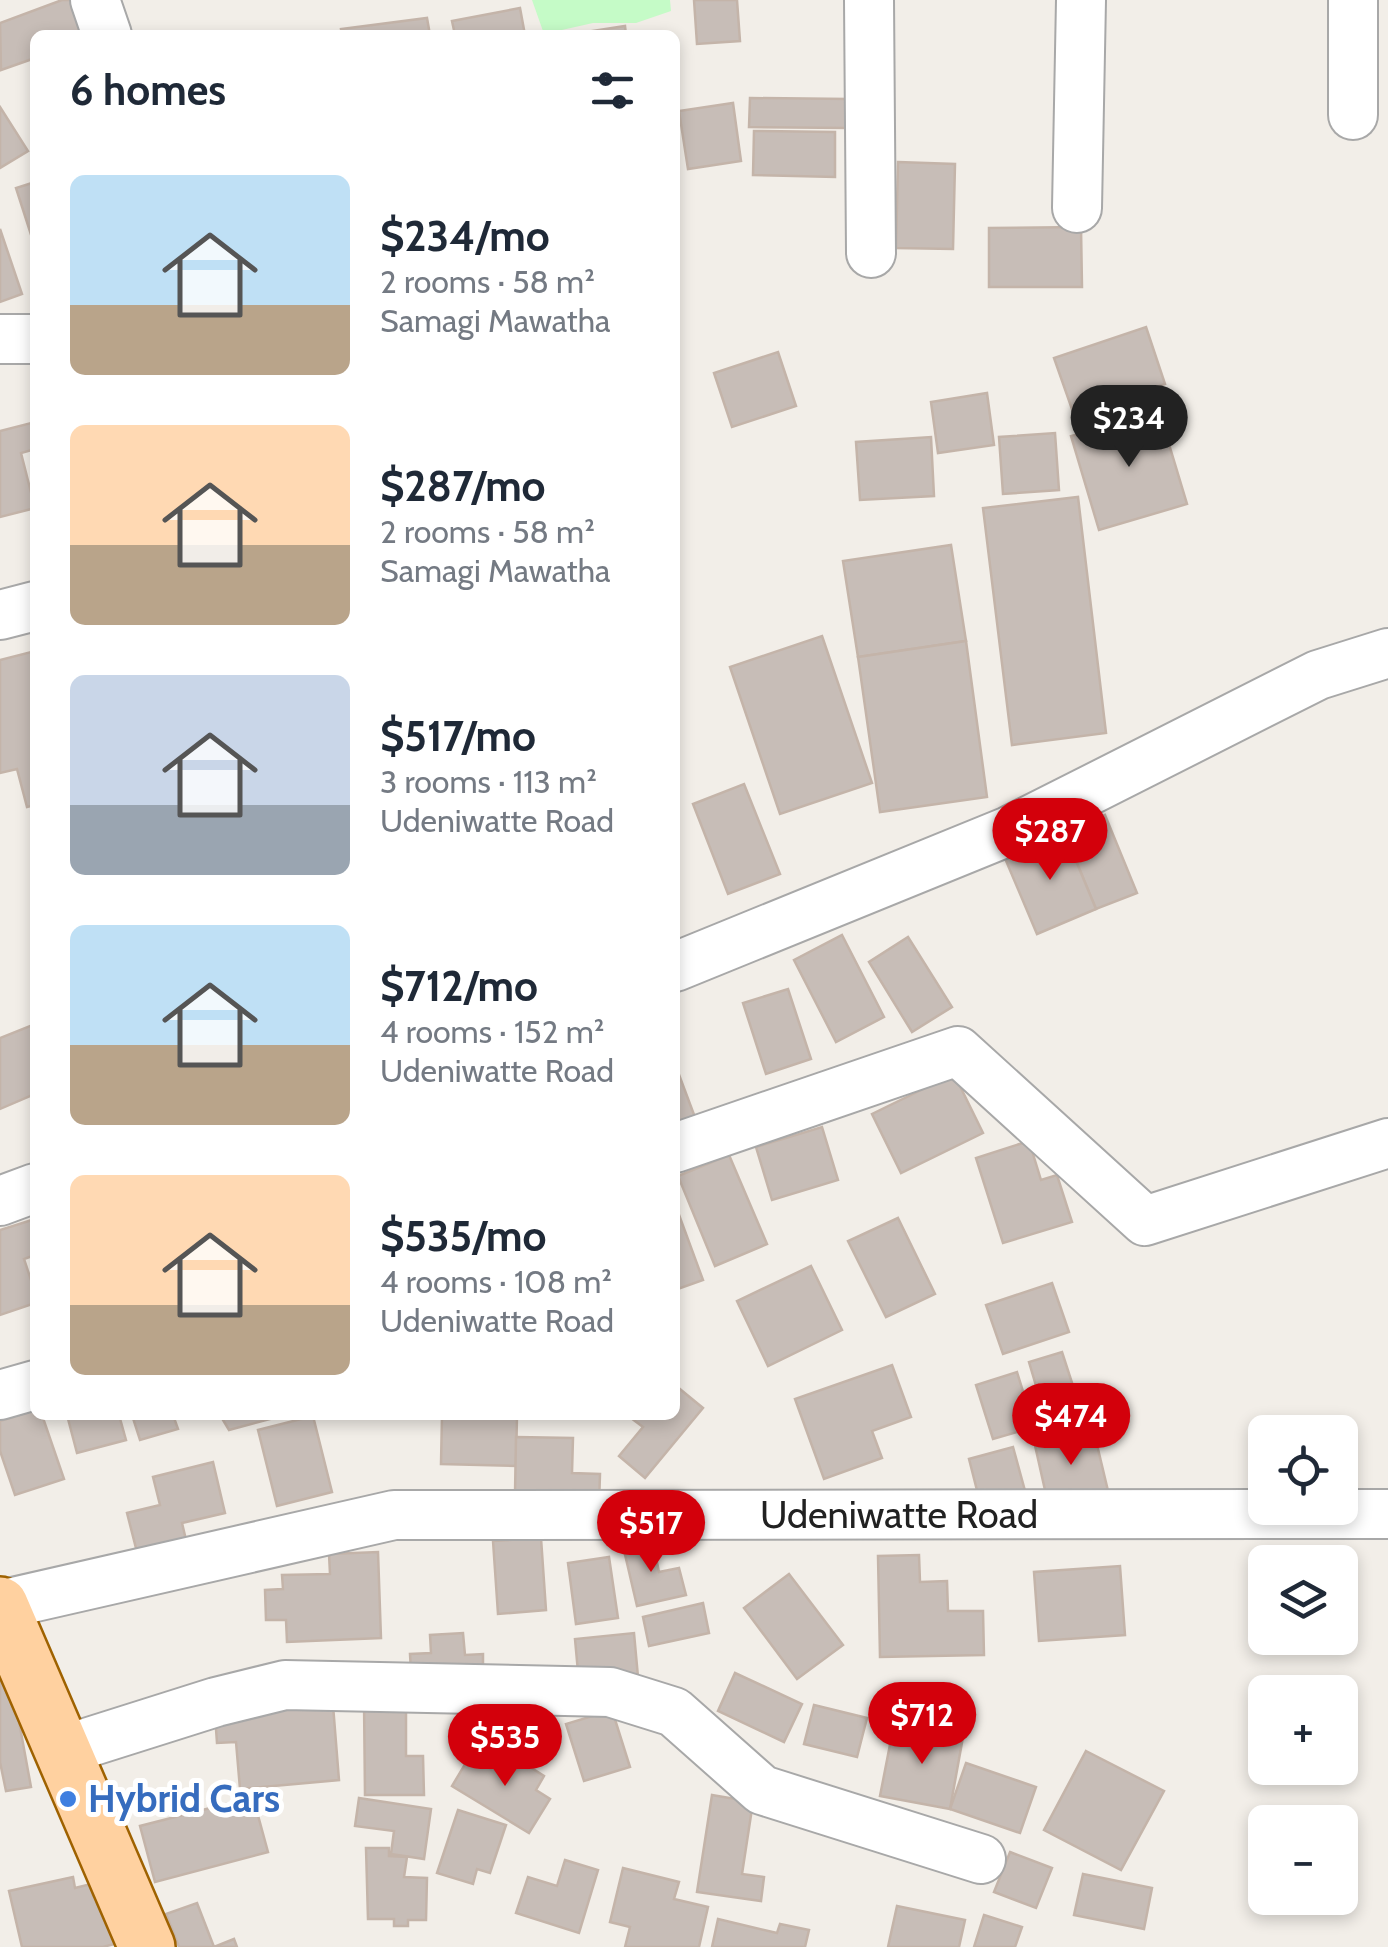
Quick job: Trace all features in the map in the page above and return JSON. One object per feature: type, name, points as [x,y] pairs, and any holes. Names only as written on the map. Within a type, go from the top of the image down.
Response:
[{"type":"main road","points":[[0,1605],[147,1947]]},
{"type":"street","points":[[95,0],[105,30]]},
{"type":"street","points":[[869,0],[871,252]]},
{"type":"street","points":[[1077,208],[1081,0]]},
{"type":"street","points":[[1353,0],[1353,115]]},
{"type":"street","points":[[0,339],[30,340]]},
{"type":"street","points":[[0,615],[30,607]]},
{"type":"street","points":[[680,966],[1009,830],[1318,675],[1388,653]]},
{"type":"street","points":[[680,1146],[958,1051],[1145,1221],[1388,1143]]},
{"type":"street","points":[[0,1201],[30,1190]]},
{"type":"street","points":[[0,1395],[30,1386]]},
{"type":"street","name":"Udeniwatte Road","points":[[0,1605],[394,1516],[1388,1514]]},
{"type":"street","points":[[61,1751],[216,1702],[286,1685],[610,1692],[674,1712],[762,1790],[981,1858]]},
{"type":"green space","points":[[532,0],[670,0],[671,11],[636,23],[593,23],[543,30]]},
{"type":"building","points":[[62,0],[74,0],[85,30],[30,30],[30,60],[1,70],[0,23]]},
{"type":"building","points":[[694,0],[737,0],[740,41],[697,44]]},
{"type":"building","points":[[520,8],[524,30],[454,30],[452,21]]},
{"type":"building","points":[[427,18],[429,30],[341,30]]},
{"type":"building","points":[[750,98],[849,99],[849,128],[749,127]]},
{"type":"building","points":[[733,103],[741,161],[688,169],[680,111]]},
{"type":"building","points":[[0,107],[28,151],[0,168]]},
{"type":"building","points":[[754,131],[835,132],[835,177],[753,175]]},
{"type":"building","points":[[898,162],[955,164],[953,249],[896,248]]},
{"type":"building","points":[[30,184],[30,231],[16,188]]},
{"type":"building","points":[[1081,227],[1082,287],[989,287],[989,228]]},
{"type":"building","points":[[0,229],[22,294],[0,302]]},
{"type":"building","points":[[1146,327],[1165,384],[1074,415],[1054,358]]},
{"type":"building","points":[[778,352],[796,406],[732,427],[714,373]]},
{"type":"building","points":[[987,393],[994,445],[938,453],[931,402]]},
{"type":"building","points":[[1159,411],[1187,504],[1099,530],[1071,436]]},
{"type":"building","points":[[30,423],[30,450],[21,453],[30,488],[30,509],[0,517],[0,431]]},
{"type":"building","points":[[1055,433],[1059,490],[1003,494],[999,437]]},
{"type":"building","points":[[931,437],[934,496],[860,500],[856,442]]},
{"type":"building","points":[[1078,497],[1106,733],[1012,745],[983,508]]},
{"type":"building","points":[[951,545],[966,641],[858,657],[843,561]]},
{"type":"building","points":[[822,636],[872,783],[780,814],[730,667]]},
{"type":"building","points":[[966,641],[987,797],[880,812],[858,657]]},
{"type":"building","points":[[30,652],[27,807],[17,769],[0,773],[0,660]]},
{"type":"building","points":[[744,784],[780,874],[728,894],[693,804]]},
{"type":"building","points":[[1105,815],[1137,893],[1096,909],[1064,832]]},
{"type":"building","points":[[1064,832],[1096,909],[1037,934],[1004,856]]},
{"type":"building","points":[[842,935],[884,1017],[836,1042],[794,960]]},
{"type":"building","points":[[908,937],[952,1007],[912,1032],[869,962]]},
{"type":"building","points":[[788,989],[811,1059],[766,1074],[743,1003]]},
{"type":"building","points":[[30,1026],[30,1096],[0,1109],[0,1038]]},
{"type":"building","points":[[954,1074],[983,1133],[901,1173],[872,1114]]},
{"type":"building","points":[[680,1077],[696,1120],[680,1126]]},
{"type":"building","points":[[822,1127],[838,1180],[772,1200],[756,1147]]},
{"type":"building","points":[[1029,1141],[1041,1180],[1057,1175],[1072,1222],[1003,1243],[976,1158]]},
{"type":"building","points":[[729,1155],[767,1244],[715,1266],[680,1175]]},
{"type":"building","points":[[680,1218],[703,1280],[680,1288]]},
{"type":"building","points":[[898,1218],[935,1294],[886,1317],[848,1241]]},
{"type":"building","points":[[30,1221],[30,1257],[24,1259],[30,1277],[30,1305],[0,1315],[0,1230]]},
{"type":"building","points":[[811,1266],[842,1330],[768,1366],[737,1301]]},
{"type":"building","points":[[1052,1283],[1069,1332],[1003,1354],[986,1305]]},
{"type":"building","points":[[1062,1352],[1075,1392],[1068,1395],[1072,1407],[1045,1416],[1029,1362]]},
{"type":"building","points":[[892,1365],[911,1417],[872,1431],[882,1458],[824,1479],[795,1399]]},
{"type":"building","points":[[1017,1372],[1034,1427],[993,1439],[976,1385]]},
{"type":"building","points":[[680,1389],[703,1408],[645,1478],[619,1456],[643,1427],[634,1420],[680,1420]]},
{"type":"building","points":[[30,1412],[30,1420],[44,1420],[64,1479],[15,1495],[0,1451],[0,1421]]},
{"type":"building","points":[[68,1420],[120,1420],[126,1440],[77,1453]]},
{"type":"building","points":[[134,1420],[175,1420],[178,1429],[140,1440]]},
{"type":"building","points":[[223,1420],[266,1420],[229,1430]]},
{"type":"building","points":[[314,1420],[332,1492],[277,1506],[258,1430]]},
{"type":"building","points":[[442,1420],[517,1420],[516,1466],[441,1464]]},
{"type":"building","points":[[1093,1428],[1109,1495],[1049,1508],[1034,1441]]},
{"type":"building","points":[[516,1437],[573,1438],[572,1473],[600,1474],[599,1506],[515,1494]]},
{"type":"building","points":[[1013,1447],[1027,1498],[982,1510],[969,1459]]},
{"type":"building","points":[[213,1462],[225,1513],[182,1523],[187,1544],[138,1556],[127,1513],[160,1505],[153,1477]]},
{"type":"building","points":[[541,1538],[546,1610],[498,1614],[493,1541]]},
{"type":"building","points":[[652,1539],[659,1572],[679,1568],[686,1595],[637,1606],[623,1546]]},
{"type":"building","points":[[378,1552],[381,1638],[287,1642],[286,1620],[266,1620],[265,1590],[283,1589],[282,1575],[330,1574],[329,1554]]},
{"type":"building","points":[[919,1555],[920,1582],[947,1581],[948,1611],[983,1611],[984,1655],[880,1657],[878,1556]]},
{"type":"building","points":[[609,1557],[618,1618],[576,1624],[568,1563]]},
{"type":"building","points":[[1120,1566],[1125,1635],[1039,1641],[1034,1572]]},
{"type":"building","points":[[789,1574],[843,1645],[797,1679],[744,1608]]},
{"type":"building","points":[[703,1603],[709,1633],[649,1646],[643,1617]]},
{"type":"building","points":[[0,1618],[31,1787],[6,1791],[0,1762]]},
{"type":"building","points":[[463,1633],[465,1655],[483,1654],[483,1669],[411,1672],[410,1654],[431,1653],[430,1635]]},
{"type":"building","points":[[634,1633],[638,1677],[579,1683],[575,1639]]},
{"type":"building","points":[[735,1673],[802,1704],[784,1742],[718,1711]]},
{"type":"building","points":[[364,1701],[406,1701],[406,1756],[423,1756],[424,1795],[365,1795]]},
{"type":"building","points":[[333,1705],[339,1780],[240,1789],[236,1742],[217,1743],[215,1715]]},
{"type":"building","points":[[814,1705],[867,1718],[857,1757],[804,1744]]},
{"type":"building","points":[[612,1710],[630,1767],[584,1781],[566,1724]]},
{"type":"building","points":[[894,1724],[963,1737],[950,1809],[880,1796]]},
{"type":"building","points":[[503,1750],[544,1776],[536,1790],[550,1799],[529,1833],[452,1786],[470,1756],[491,1769]]},
{"type":"building","points":[[1086,1751],[1164,1791],[1121,1870],[1044,1830]]},
{"type":"building","points":[[966,1763],[1036,1787],[1020,1833],[950,1809]]},
{"type":"building","points":[[712,1795],[753,1802],[742,1874],[764,1877],[761,1901],[697,1892]]},
{"type":"building","points":[[253,1797],[268,1852],[155,1882],[140,1826]]},
{"type":"building","points":[[359,1798],[431,1809],[424,1859],[391,1854],[394,1831],[355,1826]]},
{"type":"building","points":[[458,1810],[506,1825],[490,1873],[477,1869],[473,1884],[437,1873]]},
{"type":"building","points":[[366,1848],[389,1848],[389,1856],[407,1857],[404,1877],[427,1878],[426,1920],[408,1920],[408,1926],[394,1926],[394,1919],[368,1919]]},
{"type":"building","points":[[1010,1852],[1052,1868],[1036,1908],[994,1892]]},
{"type":"building","points":[[565,1860],[598,1870],[579,1933],[516,1913],[528,1877],[557,1886]]},
{"type":"building","points":[[623,1868],[679,1882],[674,1899],[708,1907],[699,1947],[625,1947],[630,1927],[610,1922]]},
{"type":"building","points":[[1083,1874],[1152,1888],[1144,1929],[1074,1915]]},
{"type":"building","points":[[73,1877],[75,1888],[91,1884],[93,1896],[106,1893],[118,1943],[103,1947],[22,1947],[9,1891]]},
{"type":"building","points":[[197,1903],[214,1947],[179,1947],[166,1914]]},
{"type":"building","points":[[897,1906],[965,1920],[959,1947],[888,1947]]},
{"type":"building","points":[[984,1915],[1022,1927],[1015,1947],[974,1947]]},
{"type":"building","points":[[718,1919],[777,1933],[780,1924],[809,1930],[805,1947],[712,1947]]},
{"type":"building","points":[[234,1939],[237,1947],[214,1947]]},
{"type":"place","name":"Hybrid Cars","points":[[68,1799]]}]
